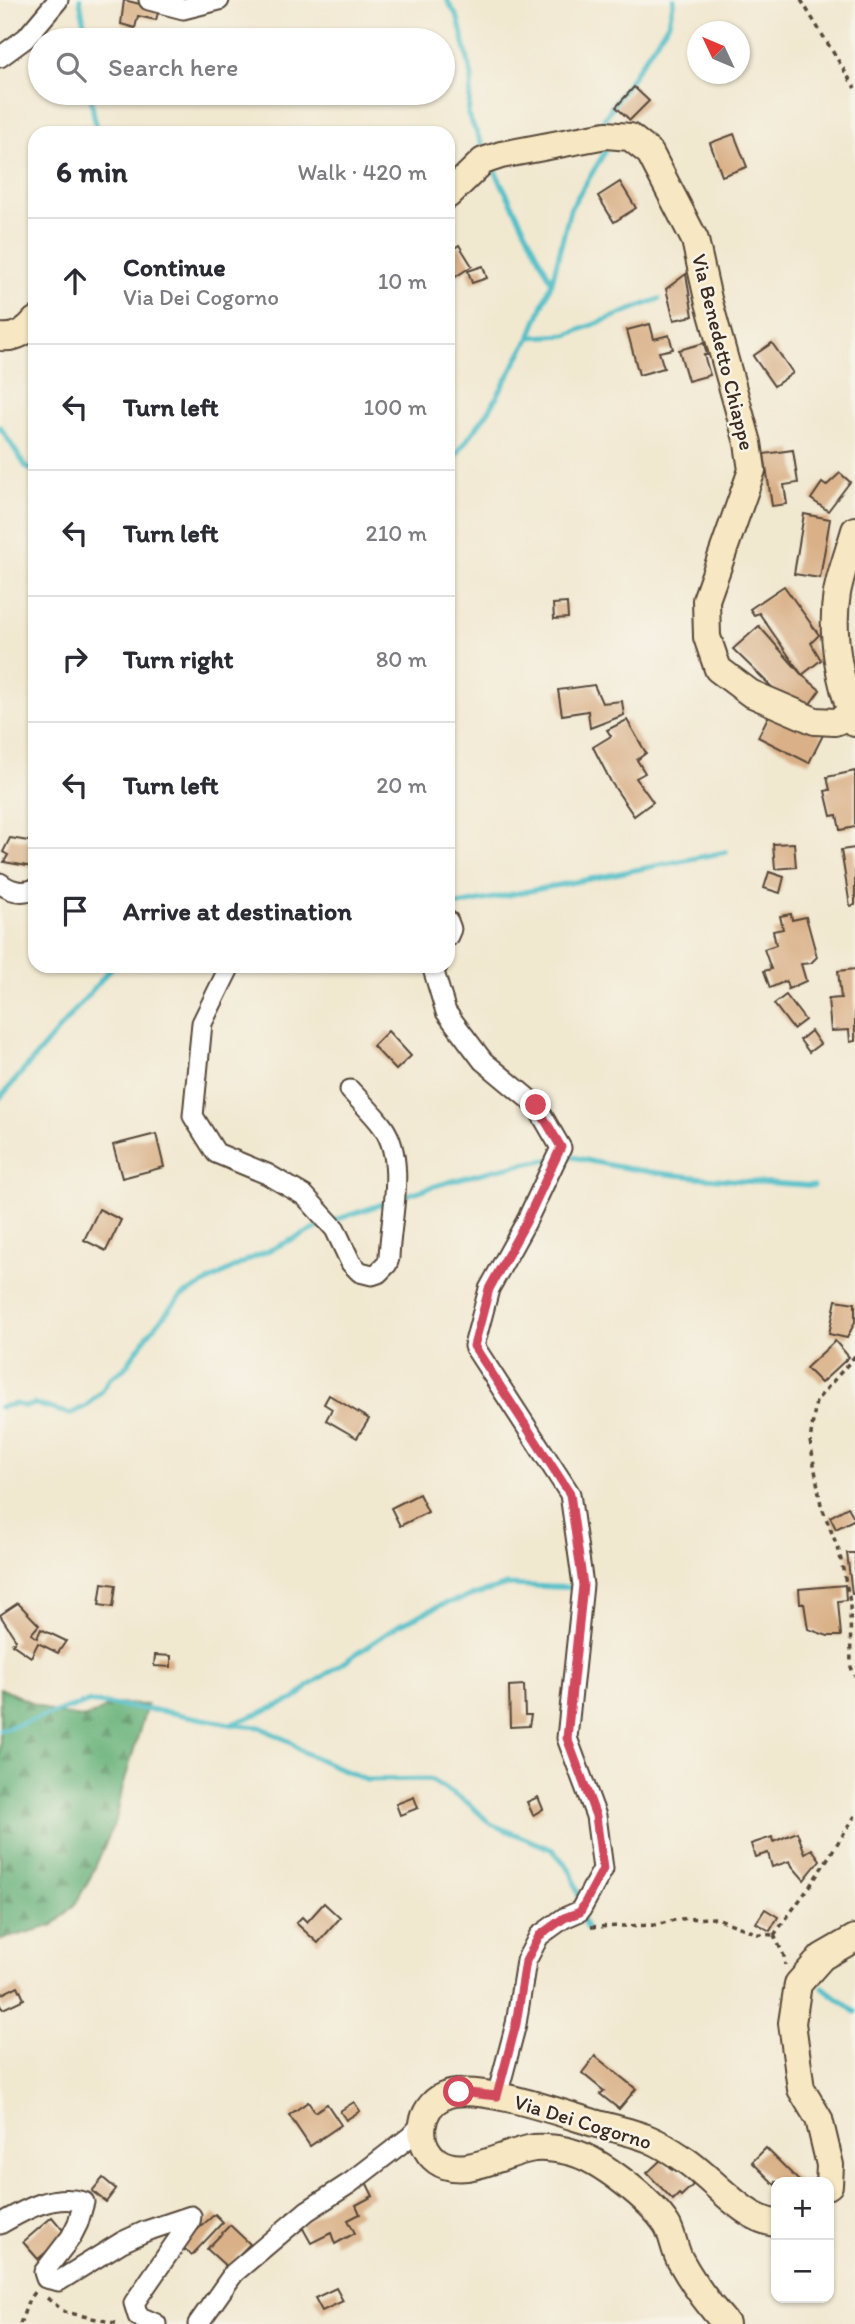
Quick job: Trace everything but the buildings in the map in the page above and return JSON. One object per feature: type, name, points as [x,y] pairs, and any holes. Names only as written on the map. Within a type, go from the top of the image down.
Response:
[{"type":"street","points":[[34,28],[58,0]]},
{"type":"street","points":[[149,0],[183,9],[219,0]]},
{"type":"street","points":[[0,57],[28,36]]},
{"type":"street","name":"Via Benedetto Chiappe","points":[[455,188],[482,161],[500,155],[606,135],[630,137],[650,153],[695,240],[708,299],[748,443],[752,470],[706,600],[707,637],[718,669],[750,693],[815,721],[853,719]]},
{"type":"street","points":[[0,337],[8,338],[28,329]]},
{"type":"street","points":[[853,719],[846,699],[835,633],[837,594],[855,530]]},
{"type":"street","points":[[0,883],[9,890],[28,891]]},
{"type":"street","points":[[227,973],[202,1023],[193,1116],[216,1153],[267,1174],[305,1196],[335,1229],[355,1268],[372,1275],[383,1269],[389,1258],[396,1182],[392,1148],[384,1129],[350,1090]]},
{"type":"street","points":[[435,973],[446,1012],[483,1061],[536,1105],[561,1147],[526,1222],[489,1289],[474,1346],[570,1494],[583,1585],[567,1738],[596,1816],[603,1869],[580,1912],[564,1918],[539,1936],[526,1961],[516,2024],[497,2096]]},
{"type":"street","points":[[830,2175],[818,2119],[801,2089],[792,2023],[798,1984],[822,1957],[855,1938]]},
{"type":"street","name":"Via Dei Cogorno","points":[[726,2324],[679,2258],[667,2225],[640,2195],[603,2168],[571,2152],[535,2148],[460,2169],[447,2166],[436,2160],[427,2150],[422,2138],[422,2124],[426,2112],[434,2101],[459,2092],[497,2096],[651,2140],[684,2159],[751,2215],[771,2222]]},
{"type":"street","points":[[198,2324],[234,2273],[307,2211],[411,2136],[422,2124]]},
{"type":"street","points":[[0,2224],[28,2207],[58,2199],[85,2202],[71,2236],[44,2272],[46,2278],[59,2281],[122,2242],[145,2231],[191,2216],[190,2222],[134,2303],[138,2316],[156,2324]]},
{"type":"path","points":[[801,0],[855,88]]},
{"type":"path","points":[[855,1356],[816,1401],[810,1441],[821,1505],[839,1551],[850,1602],[851,1667],[855,1676]]},
{"type":"path","points":[[583,1927],[656,1925],[678,1919],[716,1918],[758,1934],[774,1935],[810,1886],[855,1816]]},
{"type":"path","points":[[20,2324],[29,2299],[36,2291],[65,2312],[119,2324]]},
{"type":"green space","points":[[0,1688],[54,1713],[86,1718],[114,1704],[147,1705],[116,1820],[76,1903],[54,1925],[0,1940]]},
{"type":"waterway","points":[[80,0],[85,28]]},
{"type":"waterway","points":[[447,0],[458,18],[472,77],[468,115],[486,152]]},
{"type":"waterway","points":[[604,127],[604,119],[669,22],[674,0]]},
{"type":"waterway","points":[[92,105],[96,126]]},
{"type":"waterway","points":[[455,456],[490,409],[530,337],[552,282],[570,209],[605,152],[604,143]]},
{"type":"waterway","points":[[493,167],[552,282]]},
{"type":"waterway","points":[[530,337],[567,335],[659,299]]},
{"type":"waterway","points":[[0,427],[28,468]]},
{"type":"waterway","points":[[455,906],[726,852]]},
{"type":"waterway","points":[[0,1098],[107,973]]},
{"type":"waterway","points":[[564,1157],[660,1173],[814,1186]]},
{"type":"waterway","points":[[398,1198],[473,1175],[551,1159]]},
{"type":"waterway","points":[[335,1220],[388,1202]]},
{"type":"waterway","points":[[0,1407],[16,1404],[25,1407],[35,1404],[70,1414],[86,1406],[102,1391],[110,1378],[124,1369],[147,1336],[180,1297],[248,1260],[326,1224]]},
{"type":"waterway","points":[[234,1723],[295,1699],[310,1685],[399,1625],[441,1605],[507,1585],[579,1588]]},
{"type":"waterway","points":[[0,1730],[89,1702],[260,1727],[290,1742],[303,1752],[366,1780],[429,1779],[468,1803],[491,1824],[553,1850],[571,1871],[580,1900]]},
{"type":"waterway","points":[[581,1916],[587,1929]]},
{"type":"waterway","points":[[823,1987],[855,2012]]},
{"type":"route","points":[[459,2092],[497,2096],[516,2024],[526,1961],[539,1936],[564,1918],[580,1912],[603,1869],[596,1816],[567,1738],[583,1585],[570,1494],[474,1346],[489,1289],[526,1222],[561,1147],[536,1105]]}]
